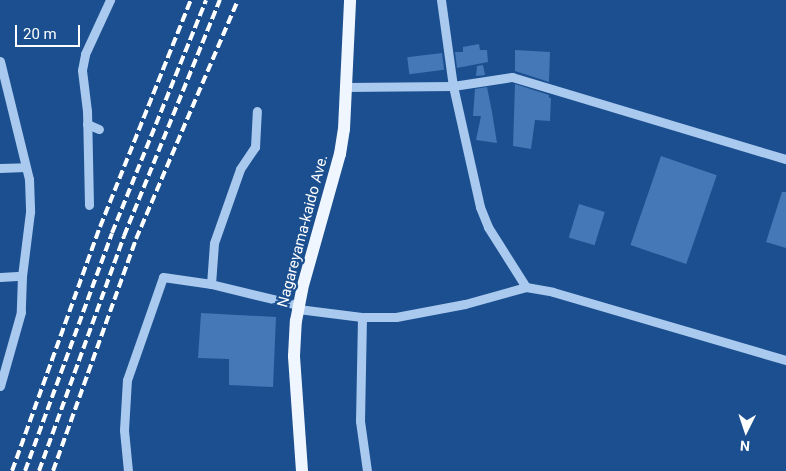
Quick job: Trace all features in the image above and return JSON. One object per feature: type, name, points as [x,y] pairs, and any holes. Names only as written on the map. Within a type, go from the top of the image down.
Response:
[{"type":"main road","name":"Nagareyama-kaido Ave.","points":[[302,471],[294,356],[298,307],[338,162],[344,129],[350,0]]},
{"type":"street","points":[[88,204],[87,124],[82,70],[85,54],[110,0]]},
{"type":"street","points":[[441,0],[453,86],[480,207],[488,227],[526,287]]},
{"type":"street","points":[[0,61],[29,179],[30,212],[22,276],[21,312],[0,386]]},
{"type":"street","points":[[346,88],[453,86],[512,77],[786,159]]},
{"type":"street","points":[[211,284],[214,243],[240,169],[255,147],[257,111]]},
{"type":"street","points":[[87,124],[98,129]]},
{"type":"street","points":[[0,168],[25,168]]},
{"type":"street","points":[[0,277],[22,276]]},
{"type":"street","points":[[128,471],[124,430],[127,380],[163,277],[211,284],[298,307],[362,317],[396,317],[431,311],[526,287],[562,295],[786,360]]},
{"type":"street","points":[[362,317],[360,420],[367,471]]},
{"type":"building","points":[[479,44],[480,50],[487,50],[488,62],[457,68],[455,52],[463,52],[463,47]]},
{"type":"building","points":[[515,50],[550,52],[549,82],[515,71]]},
{"type":"building","points":[[442,53],[444,70],[409,74],[407,57]]},
{"type":"building","points":[[483,65],[485,75],[476,76],[477,66]]},
{"type":"building","points":[[515,84],[549,95],[549,98],[551,98],[550,121],[535,120],[531,149],[513,146]]},
{"type":"building","points":[[487,87],[497,143],[476,140],[481,116],[473,116],[475,89]]},
{"type":"building","points":[[661,156],[717,175],[686,264],[630,245]]},
{"type":"building","points":[[782,192],[786,192],[786,248],[766,242]]},
{"type":"building","points":[[579,204],[605,212],[595,245],[569,237]]},
{"type":"building","points":[[201,313],[276,317],[273,387],[229,385],[229,359],[198,358]]},
{"type":"railway","points":[[12,471],[100,227],[191,0]]},
{"type":"railway","points":[[25,471],[112,233],[206,0]]},
{"type":"railway","points":[[39,471],[124,236],[220,0]]},
{"type":"railway","points":[[53,471],[136,239],[238,0]]}]
